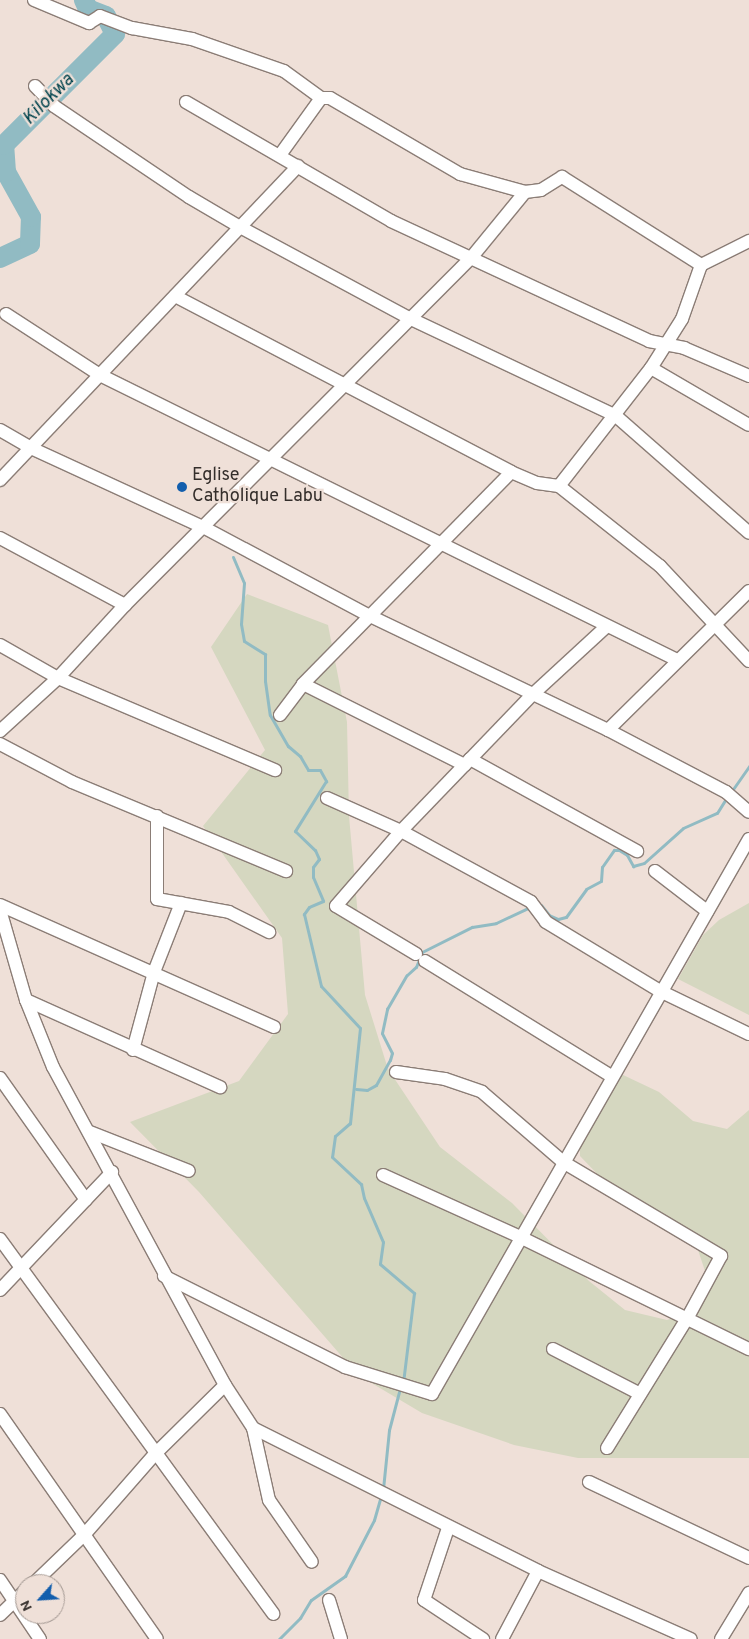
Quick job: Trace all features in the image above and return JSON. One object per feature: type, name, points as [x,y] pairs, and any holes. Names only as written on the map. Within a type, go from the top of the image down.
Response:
[{"type":"street","points":[[34,0],[89,23],[100,16],[111,22],[192,38],[284,70],[321,98],[330,98],[460,174],[524,192],[541,190],[562,177],[701,264]]},
{"type":"street","points":[[38,89],[54,106],[189,198],[240,227],[409,318],[616,416],[749,533]]},
{"type":"street","points":[[280,155],[321,98]]},
{"type":"street","points":[[186,102],[280,155],[391,222],[649,341],[684,348],[749,376]]},
{"type":"street","points":[[0,480],[298,166]]},
{"type":"street","points":[[0,731],[58,678],[126,604],[344,387],[409,318],[471,258],[524,192]]},
{"type":"street","points":[[559,486],[616,416],[651,368],[682,318],[701,264],[749,241]]},
{"type":"street","points":[[175,296],[344,387],[511,472],[537,483],[559,486],[660,566],[715,622],[749,662]]},
{"type":"street","points":[[6,314],[100,375],[676,660]]},
{"type":"street","points":[[651,368],[749,425]]},
{"type":"street","points":[[0,430],[31,448],[203,527],[370,616],[608,730],[729,794],[749,812]]},
{"type":"street","points":[[280,715],[303,684],[511,472]]},
{"type":"street","points":[[0,538],[126,604]]},
{"type":"street","points":[[608,730],[676,660],[749,591]]},
{"type":"street","points":[[607,626],[533,694],[401,831],[336,906],[611,1076]]},
{"type":"street","points":[[0,645],[58,678],[274,770]]},
{"type":"street","points":[[303,684],[468,762],[637,852]]},
{"type":"street","points":[[0,744],[72,782],[286,871]]},
{"type":"street","points":[[327,798],[401,831],[534,905],[546,922],[660,991],[749,1034]]},
{"type":"street","points":[[156,816],[157,899],[229,912],[269,932]]},
{"type":"street","points":[[164,1276],[345,1367],[403,1383],[432,1394],[611,1076],[749,839]]},
{"type":"street","points":[[654,872],[707,911]]},
{"type":"street","points":[[133,1050],[154,972],[181,903]]},
{"type":"street","points":[[0,905],[154,972],[274,1028]]},
{"type":"street","points":[[0,910],[26,1000],[53,1067],[112,1172],[164,1276],[225,1386],[253,1428],[269,1500],[312,1562]]},
{"type":"street","points":[[0,953],[9,942]]},
{"type":"street","points":[[26,1000],[133,1050],[220,1087]]},
{"type":"street","points":[[396,1072],[445,1079],[482,1092],[563,1162],[721,1256],[688,1317],[606,1448]]},
{"type":"street","points":[[0,1078],[86,1200]]},
{"type":"street","points":[[90,1132],[189,1171]]},
{"type":"street","points":[[0,1290],[112,1172]]},
{"type":"street","points":[[383,1176],[520,1237],[688,1317],[749,1349]]},
{"type":"street","points":[[0,1239],[273,1614]]},
{"type":"street","points":[[553,1349],[640,1394]]},
{"type":"street","points":[[44,1574],[84,1536],[155,1454],[225,1386]]},
{"type":"street","points":[[0,1414],[157,1639]]},
{"type":"street","points":[[253,1428],[381,1491],[448,1528],[538,1571],[691,1639]]},
{"type":"street","points":[[589,1482],[749,1558]]},
{"type":"street","points":[[448,1528],[424,1600],[483,1639]]},
{"type":"street","points":[[502,1639],[538,1571]]},
{"type":"street","points":[[0,1580],[15,1601],[0,1616]]},
{"type":"street","points":[[721,1639],[749,1593]]},
{"type":"street","points":[[329,1600],[341,1639]]},
{"type":"street","points":[[30,1624],[40,1639]]},
{"type":"green space","points":[[247,594],[328,625],[347,722],[349,816],[365,995],[388,1069],[440,1147],[512,1203],[589,1281],[625,1310],[667,1320],[695,1310],[706,1274],[692,1232],[603,1180],[580,1156],[580,1130],[621,1074],[659,1092],[693,1121],[727,1129],[749,1110],[749,1458],[578,1458],[514,1445],[422,1413],[358,1375],[199,1192],[130,1122],[239,1081],[288,1014],[282,938],[203,826],[265,750],[211,647]]},
{"type":"green space","points":[[749,903],[749,1015],[678,979],[703,935],[719,920]]},
{"type":"waterway","name":"Kilokwa","points":[[0,258],[30,244],[31,217],[6,172],[4,145],[115,34],[106,16],[88,9],[84,0]]},
{"type":"waterway","points":[[233,557],[244,583],[241,624],[244,641],[265,654],[265,681],[270,715],[288,746],[300,756],[308,770],[320,770],[326,781],[295,831],[315,850],[319,859],[313,867],[313,877],[323,901],[309,907],[304,914],[321,986],[360,1028],[350,1123],[335,1136],[332,1157],[361,1184],[364,1198],[383,1242],[380,1264],[414,1293],[403,1382]]},
{"type":"waterway","points":[[731,792],[749,766]]},
{"type":"waterway","points":[[541,905],[549,915],[558,919],[566,917],[586,889],[601,881],[602,867],[614,850],[619,850],[627,855],[633,866],[644,863],[683,828],[717,813],[727,797]]},
{"type":"waterway","points":[[356,1089],[367,1090],[376,1085],[390,1060],[392,1053],[382,1033],[387,1009],[407,975],[416,967],[422,952],[472,927],[496,923],[531,907]]},
{"type":"waterway","points":[[383,1489],[389,1430],[400,1388]]},
{"type":"waterway","points":[[279,1639],[300,1618],[311,1600],[345,1576],[374,1520],[381,1495]]},
{"type":"place","name":"Eglise Catholique Labu","points":[[182,487]]}]
